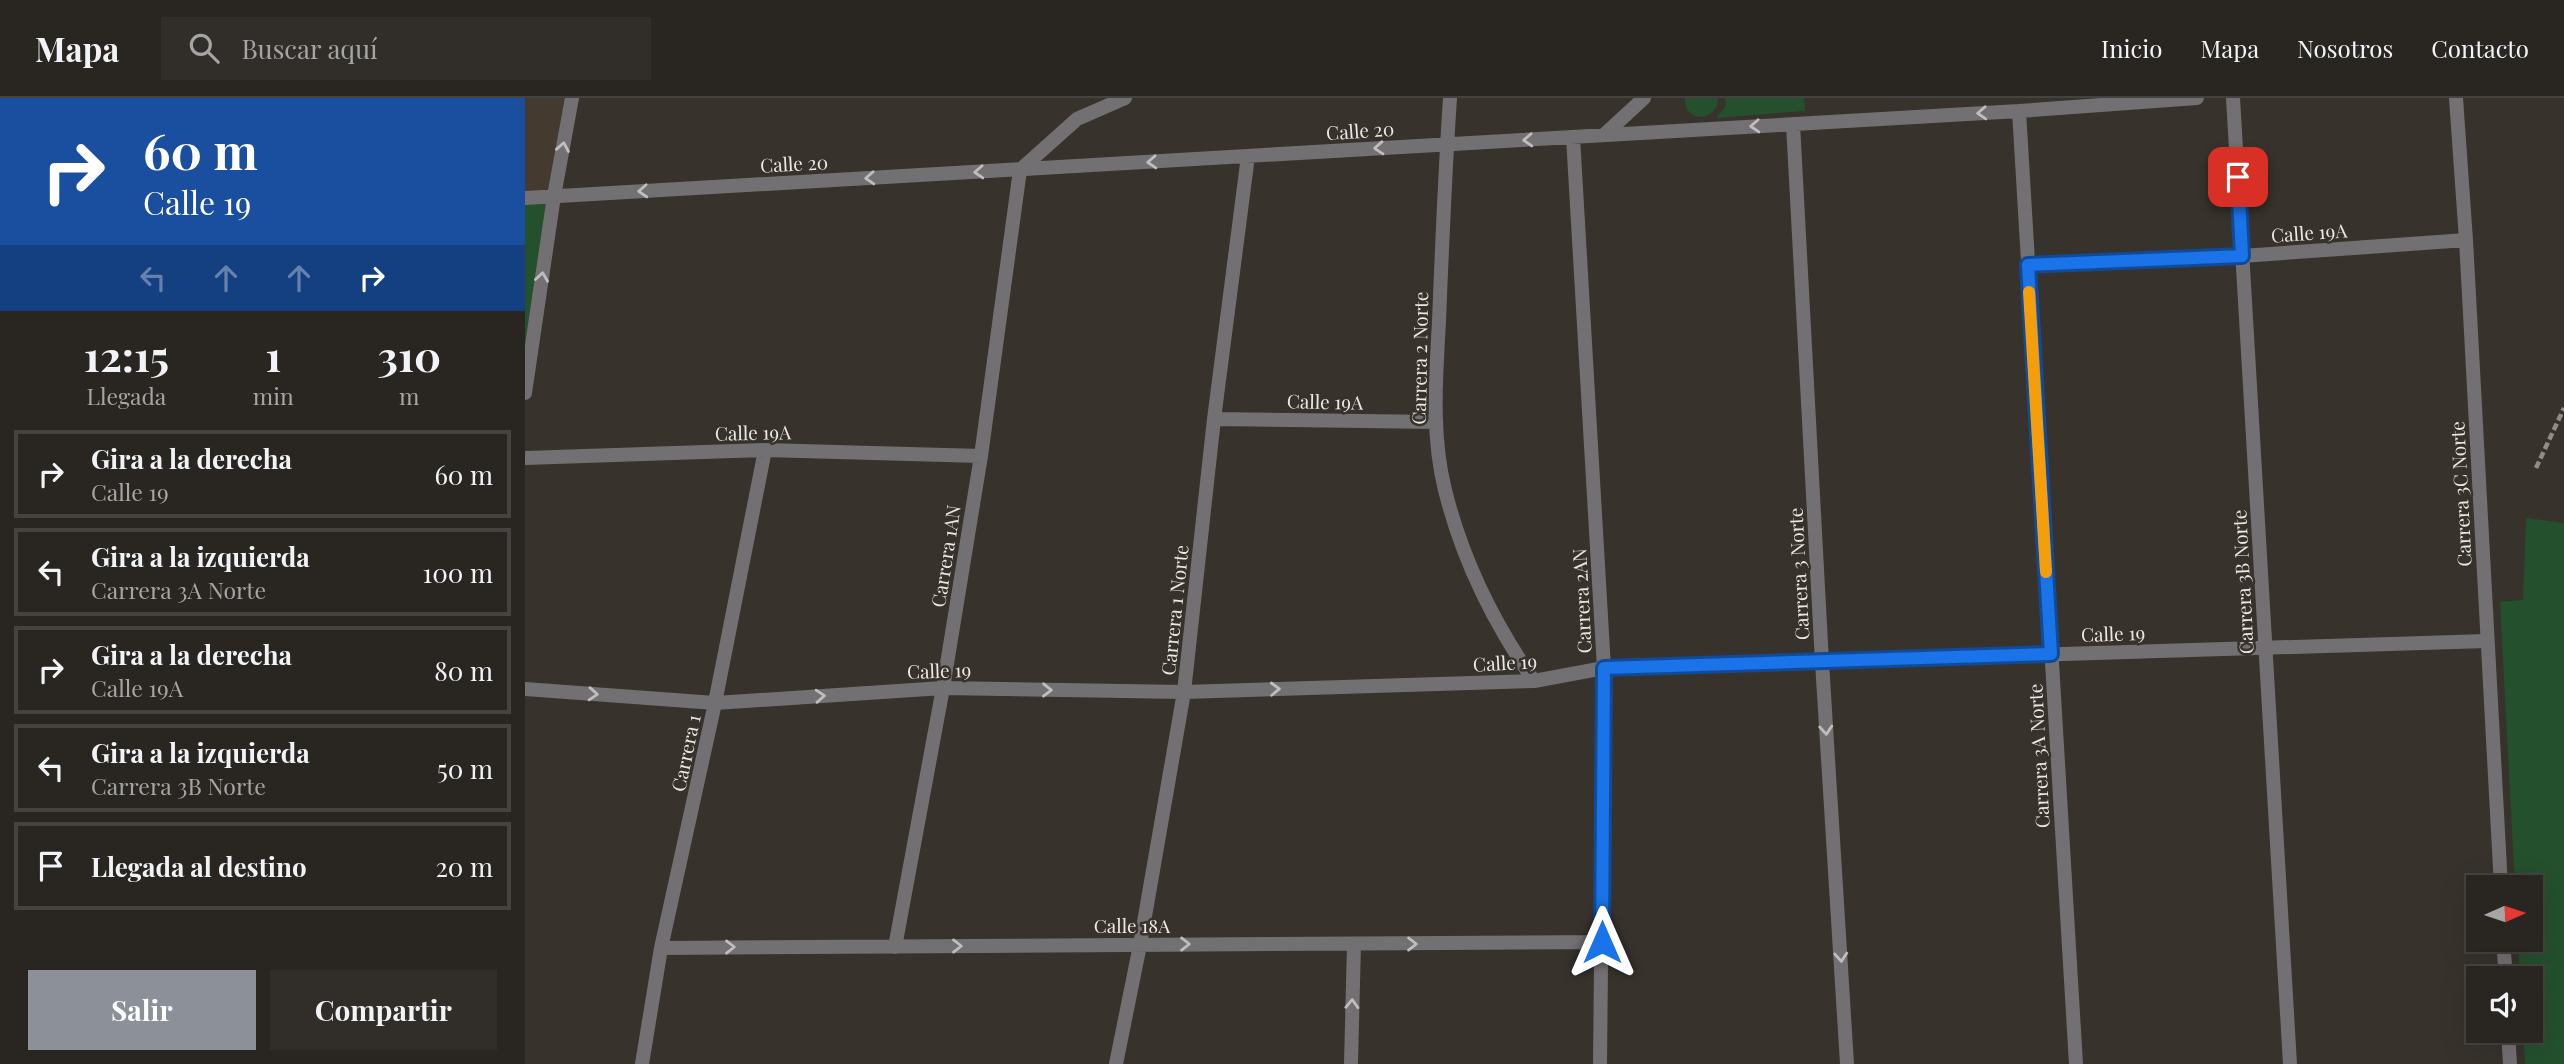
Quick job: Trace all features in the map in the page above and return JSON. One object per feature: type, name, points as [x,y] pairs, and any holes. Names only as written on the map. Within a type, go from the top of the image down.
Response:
[{"type":"street","points":[[525,393],[554,196],[572,98]]},
{"type":"street","points":[[1020,170],[1077,119],[1125,98]]},
{"type":"street","name":"Carrera 2 Norte","points":[[1450,98],[1435,422],[1444,487],[1459,539],[1482,596],[1516,656],[1534,681]]},
{"type":"street","points":[[1604,135],[1644,98]]},
{"type":"street","name":"Calle 20","points":[[525,198],[2019,111],[2197,98]]},
{"type":"street","name":"Carrera 3B Norte","points":[[2233,98],[2290,1064]]},
{"type":"street","name":"Carrera 3C Norte","points":[[2456,98],[2500,875]]},
{"type":"street","name":"Carrera 3A Norte","points":[[2019,111],[2076,1064]]},
{"type":"street","name":"Carrera 3 Norte","points":[[1793,124],[1847,1064]]},
{"type":"street","name":"Carrera 2AN","points":[[1573,137],[1604,668],[1599,1064]]},
{"type":"street","name":"Carrera 1 Norte","points":[[1116,1064],[1184,692],[1214,419],[1248,156]]},
{"type":"street","name":"Carrera 1AN","points":[[895,947],[943,688],[981,456],[1020,170]]},
{"type":"street","name":"Calle 19A","points":[[2028,265],[2242,256],[2466,240]]},
{"type":"street","name":"Calle 19A","points":[[1214,419],[1435,422]]},
{"type":"street","name":"Calle 19A","points":[[525,458],[765,450],[981,456]]},
{"type":"street","name":"Carrera 1","points":[[642,1064],[661,948],[715,703],[765,450]]},
{"type":"street","name":"Calle 19","points":[[525,690],[715,703],[943,688],[1184,692],[1534,681],[1604,668],[2487,641]]},
{"type":"street","name":"Calle 18A","points":[[661,948],[1602,942]]},
{"type":"street","points":[[1351,1064],[1354,944]]},
{"type":"street","points":[[2509,1043],[2510,1064]]},
{"type":"path","points":[[2536,468],[2564,408]]},
{"type":"shaded area","points":[[525,98],[572,98],[554,196],[525,198]]},
{"type":"green space","points":[[1685,98],[1718,98],[1713,112],[1701,117],[1689,112]]},
{"type":"green space","points":[[1725,98],[1804,98],[1805,111],[1716,118],[1726,106]]},
{"type":"green space","points":[[554,196],[525,393],[525,198]]},
{"type":"green space","points":[[2526,518],[2564,523],[2564,1064],[2525,1064],[2524,1043],[2543,1043],[2543,966],[2519,966],[2519,952],[2543,952],[2543,875],[2514,875],[2500,602],[2523,600]]},
{"type":"slow traffic","points":[[2029,292],[2046,572]]},
{"type":"route","points":[[1602,942],[1604,668],[2051,654],[2028,265],[2242,256],[2238,177]]}]
